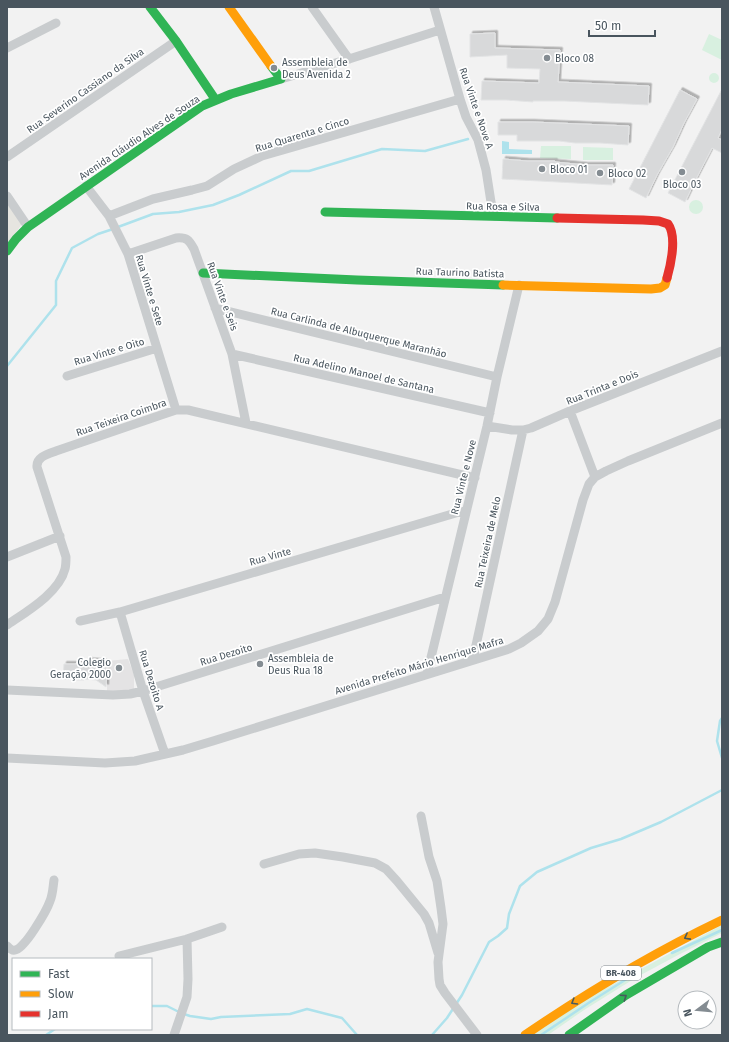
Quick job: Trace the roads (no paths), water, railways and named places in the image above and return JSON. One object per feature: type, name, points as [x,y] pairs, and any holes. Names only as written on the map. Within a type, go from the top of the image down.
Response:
[{"type":"main road","points":[[150,7],[176,41],[215,99]]},
{"type":"main road","points":[[229,7],[281,79]]},
{"type":"main road","name":"Avenida Cláudio Alves de Souza","points":[[7,251],[28,227],[202,106],[215,99],[281,79]]},
{"type":"main road","name":"Rua Rosa e Silva","points":[[325,212],[650,221],[664,222],[669,225],[672,235]]},
{"type":"main road","name":"Rua Taurino Batista","points":[[204,273],[357,280],[653,289],[665,284],[667,280],[670,267],[672,235]]},
{"type":"main road","name":"BR-408","points":[[525,1035],[564,1008],[640,962],[722,920]]},
{"type":"main road","name":"BR-408","points":[[569,1035],[626,995],[708,947],[722,942]]},
{"type":"street","points":[[312,7],[349,59]]},
{"type":"street","name":"Rua Vinte e Nove A","points":[[434,7],[460,99],[466,117],[478,140],[486,170],[490,202],[495,216]]},
{"type":"street","points":[[7,48],[56,23]]},
{"type":"street","name":"Avenida Cláudio Alves de Souza","points":[[281,79],[440,30]]},
{"type":"street","name":"Rua Severino Cassiano da Silva","points":[[7,157],[176,41]]},
{"type":"street","name":"Rua Quarenta e Cinco","points":[[111,220],[153,199],[207,186],[234,169],[262,156],[460,99]]},
{"type":"street","name":"Rua Vinte e Sete","points":[[86,186],[101,204],[111,220],[128,254],[176,410]]},
{"type":"street","points":[[7,196],[28,227]]},
{"type":"street","name":"Rua Vinte e Seis","points":[[128,254],[176,238],[186,238],[190,242],[204,273],[232,354],[246,423]]},
{"type":"street","name":"Rua Vinte e Nove","points":[[427,674],[487,426],[519,285]]},
{"type":"street","name":"Rua Carlinda de Albuquerque Maranhão","points":[[216,308],[497,377]]},
{"type":"street","name":"Rua Vinte e Oito","points":[[67,376],[157,348]]},
{"type":"street","name":"Rua Trinta e Dois","points":[[487,426],[512,430],[531,428],[722,351]]},
{"type":"street","name":"Rua Adelino Manoel de Santana","points":[[232,354],[490,413]]},
{"type":"street","name":"Rua Teixeira Coimbra","points":[[7,625],[40,603],[60,580],[65,570],[66,557],[37,467],[39,459],[44,455],[176,410],[188,410],[246,423],[474,478]]},
{"type":"street","points":[[570,411],[595,477],[628,461],[722,423]]},
{"type":"street","name":"Rua Teixeira de Melo","points":[[473,659],[523,430]]},
{"type":"street","name":"Avenida Prefeito Mário Henrique Mafra","points":[[7,758],[105,763],[135,761],[198,745],[473,659],[510,649],[538,631],[548,619],[555,602],[583,500],[589,484],[595,477]]},
{"type":"street","name":"Rua Vinte","points":[[80,621],[120,612],[466,510]]},
{"type":"street","points":[[7,557],[60,536]]},
{"type":"street","name":"Rua Dezoito","points":[[7,690],[112,695],[130,694],[446,598]]},
{"type":"street","name":"Rua Dezoito A","points":[[120,612],[143,691],[165,754]]},
{"type":"street","points":[[421,816],[429,858],[437,881],[443,924],[438,962],[440,985],[477,1035]]},
{"type":"street","points":[[264,864],[299,854],[315,853],[343,856],[375,863],[386,869],[398,881],[424,914],[429,923],[439,957]]},
{"type":"street","points":[[7,946],[12,950],[20,948],[36,927],[50,901],[54,880]]},
{"type":"street","points":[[119,956],[187,940],[222,927]]},
{"type":"street","points":[[174,1035],[187,996],[187,940]]},
{"type":"water","points":[[502,141],[509,142],[509,149],[532,150],[532,154],[502,154]]},
{"type":"waterway","points":[[118,227],[153,214],[179,212],[213,205],[239,195],[291,171],[309,171],[382,149],[425,151],[468,139]]},
{"type":"waterway","points":[[7,366],[56,305],[56,281],[72,248],[98,234],[113,229]]},
{"type":"waterway","points":[[722,718],[720,721],[717,741],[722,758]]},
{"type":"waterway","points":[[432,1035],[447,1018],[462,995],[489,942],[507,928],[509,914],[520,886],[537,872],[591,848],[621,839],[661,822],[722,790]]},
{"type":"waterway","points":[[672,953],[722,930]]},
{"type":"waterway","points":[[541,1035],[633,975]]},
{"type":"waterway","points":[[152,1006],[167,1006],[179,1012]]},
{"type":"waterway","points":[[184,1014],[211,1019],[221,1017],[290,1014],[307,1009],[342,1018],[357,1035]]},
{"type":"waterway","points":[[46,1035],[54,1030]]},
{"type":"place","name":"Bloco 08","points":[[547,58]]},
{"type":"place","name":"Assembleia de Deus Avenida 2","points":[[274,68]]},
{"type":"place","name":"Bloco 01","points":[[542,169]]},
{"type":"place","name":"Bloco 03","points":[[682,172]]},
{"type":"place","name":"Bloco 02","points":[[600,173]]},
{"type":"place","name":"Assembleia de Deus Rua 18","points":[[260,664]]},
{"type":"place","name":"Colegio Geração 2000","points":[[119,668]]}]
